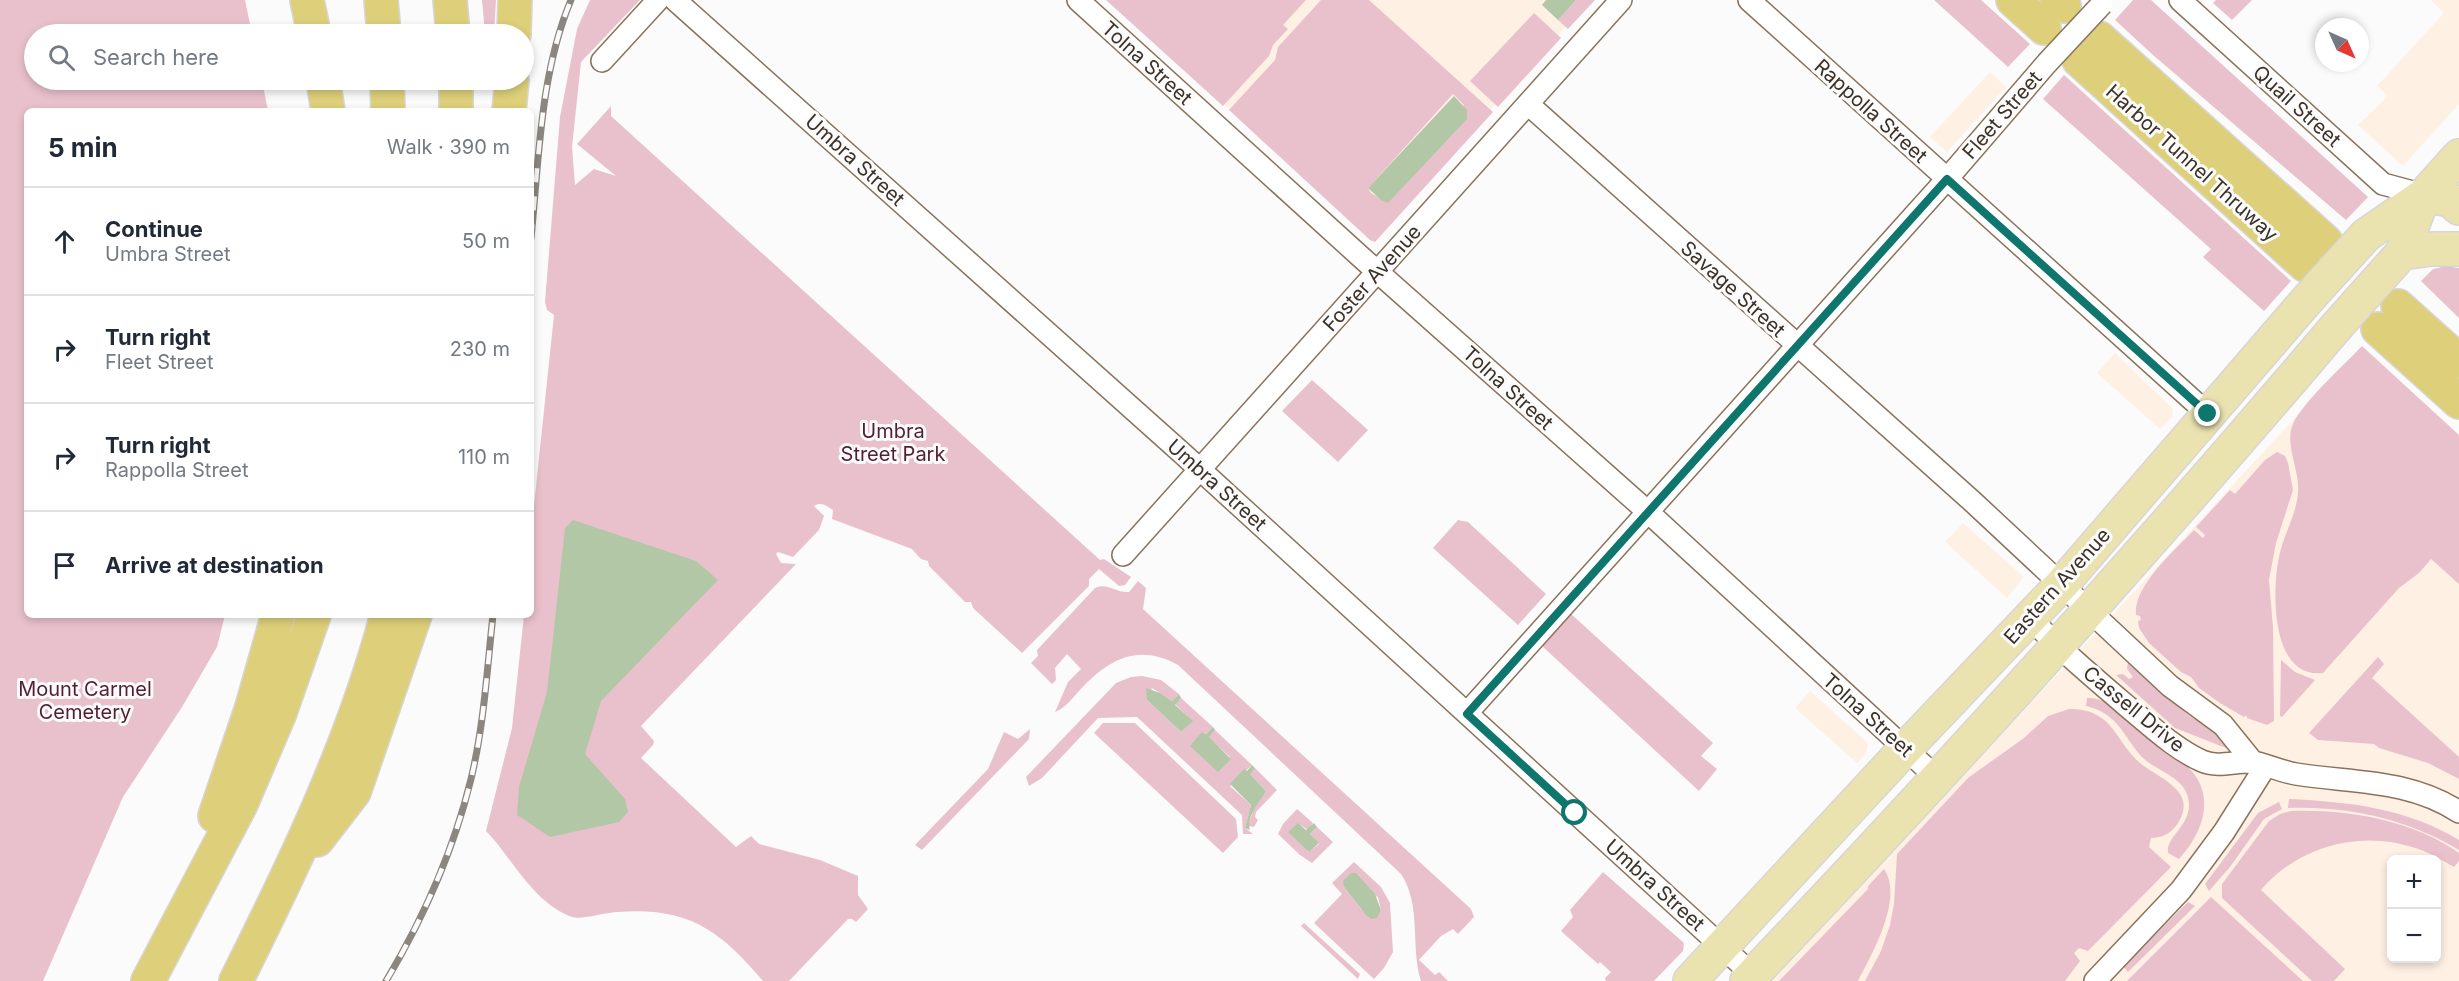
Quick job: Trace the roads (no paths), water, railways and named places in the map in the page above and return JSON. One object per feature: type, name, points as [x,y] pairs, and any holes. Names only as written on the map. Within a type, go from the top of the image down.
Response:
[{"type":"highway","points":[[307,0],[312,24]]},
{"type":"highway","points":[[381,0],[383,24]]},
{"type":"highway","points":[[450,0],[452,24]]},
{"type":"highway","points":[[514,24],[515,0]]},
{"type":"highway","points":[[2013,0],[2055,12]]},
{"type":"highway","name":"Harbor Tunnel Thruway","points":[[2075,54],[2316,254]]},
{"type":"highway","points":[[325,90],[328,108]]},
{"type":"highway","points":[[387,90],[388,108]]},
{"type":"highway","points":[[456,90],[456,108]]},
{"type":"highway","points":[[509,108],[511,90]]},
{"type":"highway","points":[[2398,320],[2459,349]]},
{"type":"highway","points":[[2398,320],[2459,361]]},
{"type":"highway","points":[[2398,320],[2459,402]]},
{"type":"highway","points":[[193,896],[277,618]]},
{"type":"highway","points":[[147,981],[240,804],[279,716],[313,618]]},
{"type":"highway","points":[[236,981],[290,875],[338,761],[386,618]]},
{"type":"highway","points":[[290,875],[354,792],[414,618]]},
{"type":"main road","name":"Eastern Avenue","points":[[1690,981],[2030,618],[2054,577],[2208,414],[2366,235],[2424,195],[2459,156]]},
{"type":"main road","name":"Eastern Avenue","points":[[1750,978],[2057,646],[2237,444],[2399,257],[2424,195]]},
{"type":"main road","points":[[2424,195],[2450,200],[2459,208]]},
{"type":"main road","points":[[2399,257],[2431,249],[2459,249]]},
{"type":"street","points":[[602,62],[658,0]]},
{"type":"street","name":"Umbra Street","points":[[675,0],[1200,469],[1722,947],[1750,978]]},
{"type":"street","name":"Tolna Street","points":[[1078,0],[1377,272],[1648,512],[1937,778]]},
{"type":"street","name":"Foster Avenue","points":[[1123,555],[1621,0]]},
{"type":"street","name":"Rappolla Street","points":[[1749,0],[2208,414]]},
{"type":"street","name":"Quail Street","points":[[2180,0],[2383,184],[2424,195]]},
{"type":"street","name":"Fleet Street","points":[[1467,714],[1947,179],[2075,54],[2104,2]]},
{"type":"street","name":"Savage Street","points":[[1528,104],[2089,610]]},
{"type":"street","name":"Cassell Drive","points":[[2089,610],[2170,686],[2223,725],[2259,764]]},
{"type":"street","name":"Cassell Drive","points":[[2030,618],[2057,646],[2152,726],[2175,745],[2204,762],[2259,764],[2296,774],[2397,786],[2445,803],[2459,812]]},
{"type":"street","points":[[2095,981],[2181,890],[2224,832],[2259,764]]},
{"type":"railway","points":[[534,204],[547,87],[553,57],[571,0]]},
{"type":"railway","points":[[386,981],[425,908],[464,805],[479,738],[493,618]]},
{"type":"park label","name":"Umbra Street Park","points":[[893,442]]},
{"type":"park label","name":"Mount Carmel Cemetery","points":[[85,700]]}]
